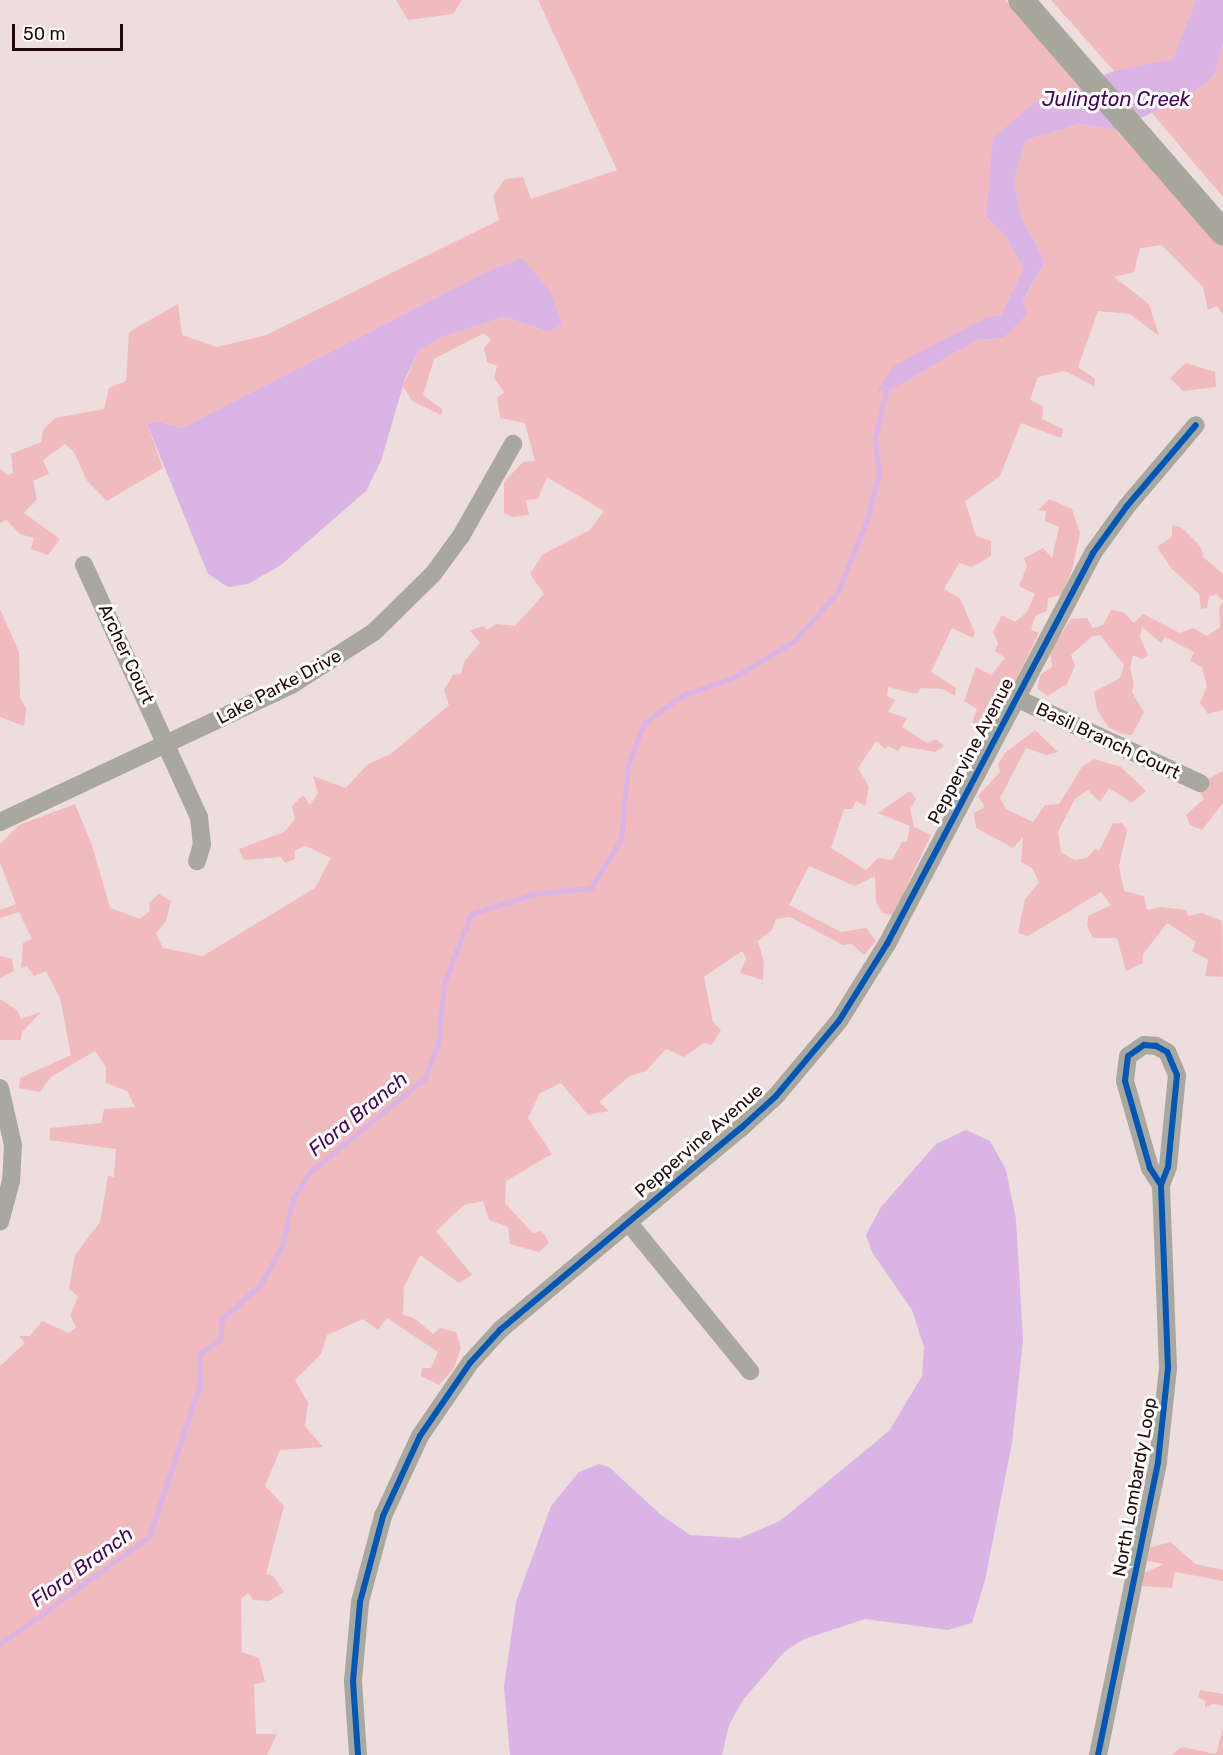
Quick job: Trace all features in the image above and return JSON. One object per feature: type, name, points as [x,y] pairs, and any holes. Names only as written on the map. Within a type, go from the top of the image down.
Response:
[{"type":"street","points":[[1021,0],[1223,232]]},
{"type":"street","name":"Peppervine Avenue","points":[[358,1755],[353,1681],[360,1602],[383,1516],[399,1475],[426,1426],[470,1363],[526,1306],[759,1112],[839,1021],[887,944],[1099,543],[1196,425]]},
{"type":"street","name":"Lake Parke Drive","points":[[0,822],[293,684],[374,632],[433,574],[461,536],[513,444]]},
{"type":"street","name":"Archer Court","points":[[84,565],[200,817],[202,844],[197,861]]},
{"type":"street","name":"Basil Branch Court","points":[[1016,698],[1200,783]]},
{"type":"street","name":"North Lombardy Loop","points":[[1098,1755],[1158,1462],[1166,1409],[1169,1328],[1161,1185],[1168,1167],[1177,1075],[1167,1053],[1156,1046],[1144,1045],[1128,1056],[1125,1081],[1150,1168],[1161,1185]]},
{"type":"street","points":[[0,1088],[13,1145],[11,1181],[0,1222]]},
{"type":"street","points":[[628,1222],[750,1371]]},
{"type":"shaded area","points":[[396,0],[462,0],[453,14],[408,20]]},
{"type":"shaded area","points":[[538,0],[1005,0],[1079,85],[1073,97],[1040,98],[986,217],[1006,236],[1023,269],[1001,315],[988,317],[893,389],[977,340],[1003,338],[1045,262],[1021,216],[1014,181],[1026,140],[1080,124],[1116,130],[1223,244],[1223,315],[1217,306],[1208,310],[1203,287],[1162,245],[1140,248],[1134,272],[1114,277],[1149,304],[1159,336],[1130,314],[1098,311],[1078,367],[1095,379],[1094,386],[1065,371],[1038,377],[1030,400],[1043,406],[1042,419],[1063,429],[1061,438],[1021,423],[1000,476],[965,501],[976,536],[991,541],[991,556],[972,567],[959,563],[944,589],[960,598],[975,633],[973,638],[952,628],[931,672],[956,688],[955,696],[942,689],[921,688],[917,694],[888,687],[887,696],[895,700],[888,712],[907,718],[902,727],[927,743],[936,739],[944,746],[935,752],[902,746],[898,751],[888,746],[885,749],[876,741],[858,768],[869,787],[865,806],[856,801],[852,809],[844,809],[831,848],[866,870],[878,858],[892,860],[902,842],[907,841],[910,826],[878,813],[910,791],[916,799],[910,809],[914,827],[931,835],[893,915],[882,913],[876,902],[875,876],[855,886],[809,866],[789,905],[841,932],[866,928],[876,941],[864,955],[852,944],[843,945],[790,917],[776,919],[772,930],[758,941],[764,962],[763,980],[740,973],[746,958],[742,951],[704,977],[713,1022],[721,1030],[712,1045],[704,1043],[684,1057],[666,1049],[646,1071],[630,1076],[599,1102],[609,1111],[588,1115],[561,1083],[540,1093],[528,1118],[552,1154],[506,1181],[505,1203],[533,1233],[542,1231],[549,1243],[539,1252],[510,1244],[508,1227],[489,1220],[483,1201],[464,1205],[436,1231],[472,1275],[459,1283],[420,1255],[404,1287],[403,1315],[414,1318],[433,1334],[440,1328],[456,1332],[461,1348],[454,1368],[439,1385],[421,1376],[422,1368],[431,1368],[438,1352],[387,1318],[378,1330],[363,1319],[327,1335],[321,1354],[295,1380],[308,1403],[305,1426],[323,1447],[280,1450],[265,1486],[284,1506],[266,1574],[273,1576],[284,1592],[269,1601],[253,1600],[248,1593],[241,1599],[242,1652],[259,1658],[265,1682],[254,1684],[256,1734],[277,1734],[267,1755],[0,1755],[0,1366],[25,1343],[19,1336],[30,1336],[42,1321],[69,1333],[76,1327],[70,1315],[78,1297],[69,1288],[75,1255],[100,1222],[108,1176],[114,1177],[116,1149],[50,1140],[50,1128],[101,1123],[104,1109],[135,1107],[127,1091],[106,1083],[106,1067],[95,1051],[51,1077],[40,1092],[19,1088],[20,1078],[71,1055],[60,998],[46,971],[34,976],[27,966],[21,968],[23,943],[32,939],[19,912],[0,918],[0,910],[16,904],[0,862],[0,844],[19,825],[75,804],[92,845],[110,908],[140,919],[150,911],[149,903],[159,894],[171,901],[166,921],[156,933],[163,948],[203,956],[315,888],[331,858],[306,846],[295,850],[295,859],[285,863],[281,857],[244,860],[239,849],[284,832],[295,819],[292,806],[303,795],[310,805],[318,793],[313,776],[346,788],[368,764],[391,754],[449,705],[444,690],[453,675],[461,674],[464,662],[480,643],[470,631],[482,626],[488,630],[496,624],[515,626],[544,594],[530,574],[543,554],[590,530],[604,511],[547,477],[538,499],[526,500],[529,515],[513,517],[504,513],[504,482],[523,462],[535,461],[525,423],[500,418],[497,398],[504,392],[494,378],[497,366],[487,362],[484,348],[491,340],[484,333],[434,359],[423,395],[443,410],[441,415],[412,401],[403,386],[419,350],[440,338],[504,317],[549,332],[522,258],[488,271],[182,428],[158,421],[147,424],[163,468],[107,501],[87,481],[74,452],[65,444],[43,460],[49,474],[33,481],[37,499],[24,513],[60,539],[48,555],[31,549],[34,538],[20,534],[6,520],[0,523],[0,469],[8,475],[13,473],[11,454],[41,442],[43,430],[55,418],[104,409],[109,388],[126,381],[129,332],[178,304],[182,335],[217,347],[266,335],[499,220],[493,196],[505,179],[523,177],[531,199],[617,170]]},
{"type":"shaded area","points":[[1051,0],[1196,0],[1173,60],[1114,71]]},
{"type":"shaded area","points":[[1223,45],[1223,197],[1152,113],[1191,94],[1214,76]]},
{"type":"shaded area","points":[[1186,363],[1215,372],[1216,387],[1183,391],[1170,378]]},
{"type":"shaded area","points":[[1049,499],[1072,509],[1080,533],[1072,570],[1062,595],[1048,598],[1047,611],[1035,616],[1031,630],[1039,633],[991,730],[984,732],[972,723],[977,709],[964,701],[976,667],[991,675],[1005,658],[995,651],[998,643],[993,632],[1002,615],[1015,622],[1027,612],[1035,594],[1019,586],[1027,566],[1024,558],[1043,548],[1052,558],[1059,527],[1045,521],[1046,511],[1038,510]]},
{"type":"shaded area","points":[[1172,525],[1181,527],[1201,547],[1203,557],[1223,574],[1223,601],[1216,594],[1209,597],[1207,608],[1201,609],[1199,594],[1172,569],[1157,547],[1172,537]]},
{"type":"shaded area","points":[[1223,601],[1223,710],[1208,714],[1200,703],[1207,686],[1202,667],[1190,661],[1194,652],[1165,637],[1161,643],[1142,627],[1140,637],[1148,655],[1142,659],[1133,655],[1130,668],[1134,683],[1132,692],[1144,712],[1132,735],[1122,734],[1108,727],[1097,710],[1094,692],[1120,678],[1124,665],[1100,635],[1091,637],[1071,655],[1075,666],[1067,684],[1047,696],[1037,688],[1041,674],[1052,667],[1050,651],[1071,619],[1087,618],[1093,628],[1103,625],[1111,610],[1123,612],[1134,623],[1143,614],[1180,633],[1193,628],[1207,636],[1220,627],[1219,609]]},
{"type":"shaded area","points":[[0,609],[19,652],[20,697],[26,709],[24,726],[0,717]]},
{"type":"shaded area","points":[[1035,730],[1058,752],[1046,755],[1026,748],[1000,798],[1006,809],[1033,822],[1045,805],[1059,804],[1082,767],[1094,759],[1121,767],[1146,791],[1132,803],[1109,788],[1100,802],[1088,790],[1075,799],[1058,832],[1061,852],[1074,860],[1087,858],[1095,849],[1099,851],[1113,823],[1122,823],[1127,830],[1119,866],[1124,891],[1144,896],[1147,910],[1161,907],[1186,910],[1188,916],[1202,913],[1222,921],[1223,977],[1205,976],[1208,960],[1192,951],[1196,942],[1167,923],[1143,954],[1143,963],[1126,971],[1117,938],[1093,938],[1087,926],[1088,916],[1111,905],[1101,892],[1028,936],[1018,933],[1025,899],[1039,882],[1032,868],[1021,862],[1023,837],[1013,848],[976,828],[974,813],[985,807],[978,796],[1000,772],[998,764],[1005,753]]},
{"type":"shaded area","points":[[1223,771],[1223,803],[1202,830],[1190,825],[1186,815],[1204,799],[1199,790],[1200,783]]},
{"type":"shaded area","points":[[0,956],[12,959],[14,971],[0,978]]},
{"type":"shaded area","points":[[0,999],[17,1010],[21,1019],[41,1012],[22,1032],[21,1040],[0,1040]]},
{"type":"shaded area","points":[[1171,1542],[1195,1564],[1223,1570],[1223,1581],[1175,1572],[1172,1588],[1142,1586],[1144,1573],[1164,1564],[1147,1561],[1151,1547]]},
{"type":"shaded area","points":[[1200,1690],[1223,1694],[1223,1706],[1213,1704],[1205,1708],[1205,1701],[1198,1697]]},
{"type":"shaded area","points":[[1223,1728],[1223,1755],[1171,1755],[1182,1747],[1216,1754]]},
{"type":"water","name":"Julington Creek","points":[[1196,0],[1223,0],[1223,45],[1214,76],[1191,94],[1116,130],[1080,124],[1026,140],[1014,181],[1021,216],[1045,262],[1023,301],[1027,314],[1003,338],[977,340],[893,389],[877,392],[893,366],[988,317],[1001,315],[1023,269],[1006,236],[986,217],[993,138],[1040,98],[1073,97],[1079,85],[1114,71],[1173,59]]},
{"type":"water","points":[[522,258],[551,293],[562,324],[549,332],[504,317],[440,338],[419,350],[405,379],[381,461],[366,491],[281,565],[248,584],[228,587],[208,574],[147,424],[158,421],[182,428],[488,271]]},
{"type":"water","points":[[966,1130],[990,1141],[1006,1170],[1016,1219],[1023,1340],[1012,1443],[985,1580],[972,1623],[948,1630],[865,1619],[804,1639],[784,1652],[743,1700],[729,1725],[722,1755],[510,1755],[504,1687],[516,1602],[551,1506],[579,1472],[599,1464],[609,1467],[660,1514],[690,1535],[740,1538],[780,1521],[889,1431],[922,1376],[924,1347],[912,1310],[872,1252],[866,1235],[881,1207],[936,1144]]},
{"type":"waterway","name":"Flora Branch","points":[[0,1644],[149,1537],[200,1384],[199,1355],[220,1340],[222,1319],[261,1284],[282,1246],[293,1199],[309,1173],[425,1078],[438,1044],[444,983],[471,914],[534,894],[591,888],[621,839],[628,765],[644,723],[683,695],[735,677],[794,641],[837,593],[867,520],[879,473],[875,439],[887,387]]},
{"type":"cycle path","points":[[358,1755],[353,1681],[360,1602],[383,1516],[420,1436],[470,1363],[500,1330],[741,1128],[776,1096],[839,1021],[887,944],[1093,553],[1127,506],[1196,425]]},
{"type":"cycle path","points":[[1098,1755],[1158,1462],[1168,1368],[1161,1185],[1168,1167],[1177,1075],[1167,1052],[1156,1046],[1144,1045],[1128,1056],[1125,1081],[1150,1168],[1161,1185]]}]
